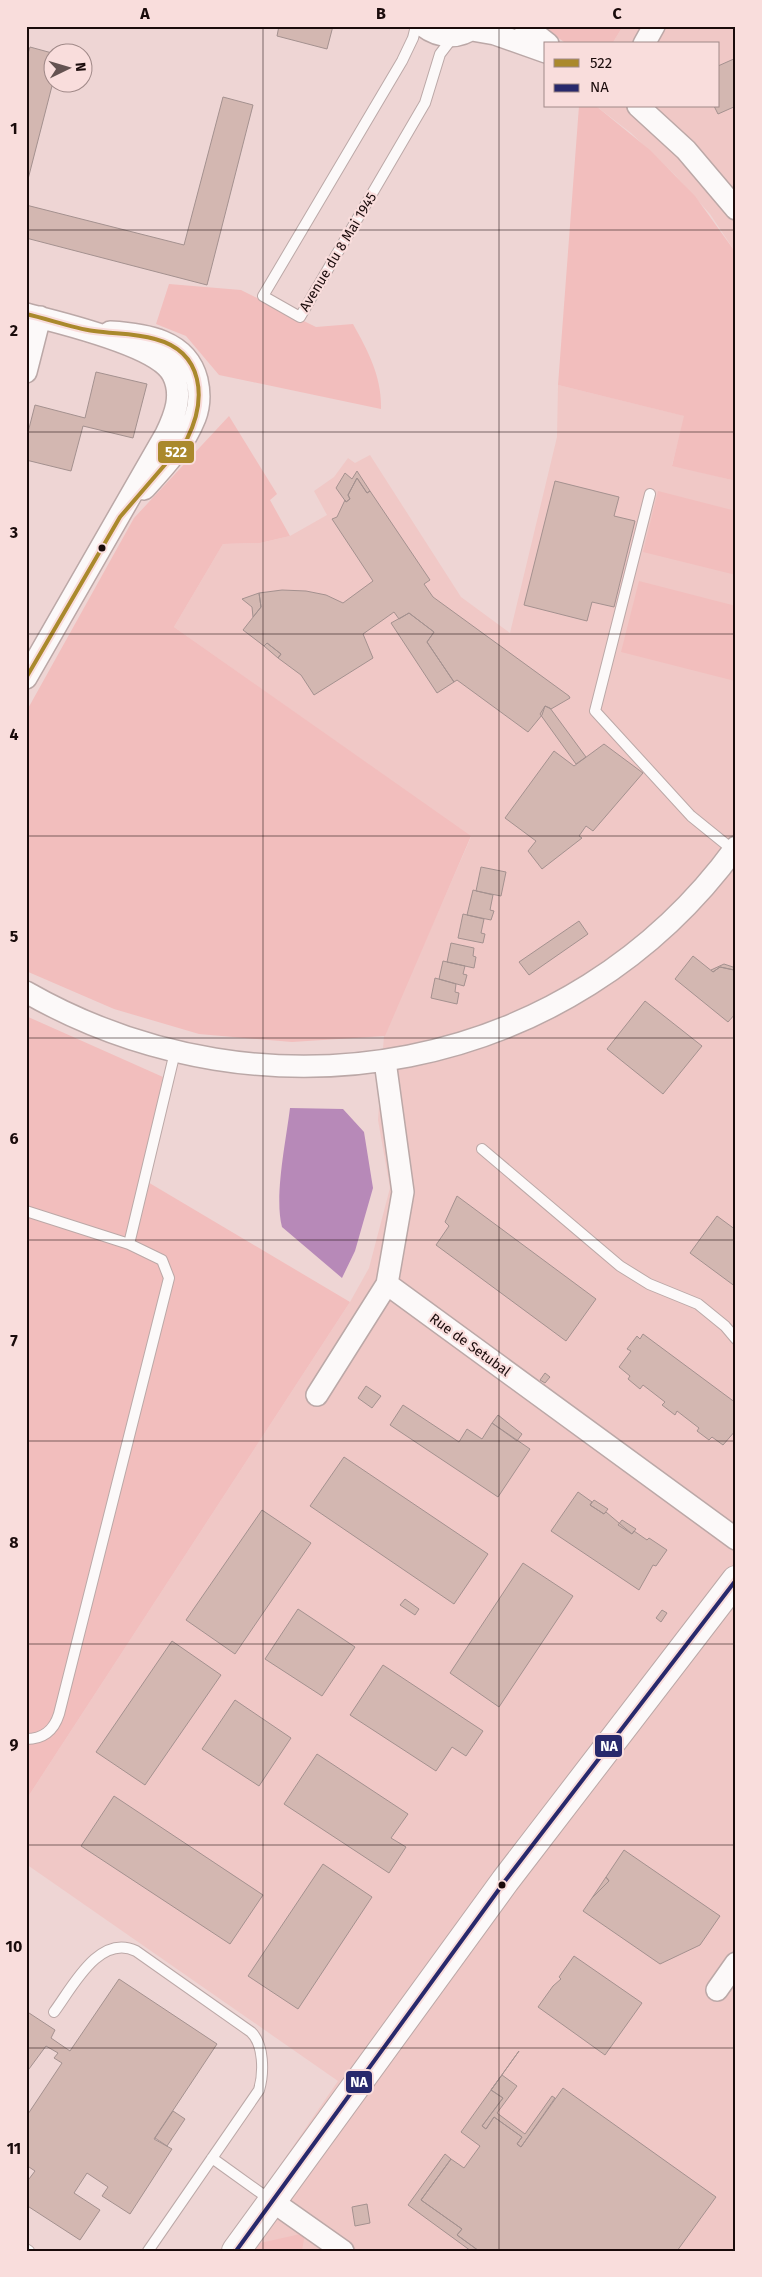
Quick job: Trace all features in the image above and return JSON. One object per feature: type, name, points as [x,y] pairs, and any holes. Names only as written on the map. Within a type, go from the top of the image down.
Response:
[{"type":"street","points":[[423,26],[438,34],[467,31],[495,34],[544,51]]},
{"type":"street","points":[[525,26],[545,42]]},
{"type":"street","points":[[645,42],[654,26]]},
{"type":"street","points":[[640,108],[686,150],[736,209]]},
{"type":"street","points":[[26,372],[33,316],[94,331],[144,336],[168,344],[178,350],[190,364],[199,390],[199,408],[181,446],[121,516],[26,678]]},
{"type":"street","points":[[26,992],[103,1030],[175,1052],[234,1063],[286,1067],[340,1066],[385,1061],[433,1051],[487,1034],[537,1013],[588,984],[621,962],[664,926],[698,893],[735,850]]},
{"type":"street","points":[[317,1395],[388,1284],[403,1192],[385,1061]]},
{"type":"street","name":"Rue de Setubal","points":[[388,1284],[736,1540]]},
{"type":"street","points":[[236,2251],[505,1881],[736,1580]]},
{"type":"street","points":[[716,1990],[736,1963]]},
{"type":"street","points":[[272,2201],[343,2251]]},
{"type":"lane","name":"Avenue du 8 Mai 1945","points":[[416,26],[413,38],[402,61],[263,296],[300,317],[426,103],[440,54],[467,31]]},
{"type":"lane","points":[[650,494],[595,711],[691,816],[735,850]]},
{"type":"lane","points":[[130,1244],[175,1052]]},
{"type":"lane","points":[[482,1149],[620,1266],[649,1284],[698,1304],[726,1326],[736,1339]]},
{"type":"lane","points":[[26,1211],[130,1244],[162,1260],[169,1278],[59,1714],[53,1727],[41,1738],[26,1739]]},
{"type":"lane","points":[[54,2012],[99,1954],[112,1948],[125,1948],[136,1951],[255,2036],[260,2048],[259,2090],[148,2251]]},
{"type":"lane","points":[[212,2158],[272,2201]]},
{"type":"shaded area","points":[[541,26],[623,26],[613,42],[564,42]]},
{"type":"shaded area","points":[[623,26],[736,26],[736,253],[710,214],[675,175],[631,133],[599,108],[720,108],[720,42],[613,42]]},
{"type":"shaded area","points":[[579,108],[598,108],[650,150],[695,196],[736,253],[736,481],[672,466],[684,416],[558,385]]},
{"type":"shaded area","points":[[169,284],[241,290],[316,327],[353,324],[369,354],[377,375],[381,409],[219,375],[186,336],[156,324]]},
{"type":"shaded area","points":[[558,385],[685,416],[672,465],[736,481],[736,2251],[221,2251],[338,2081],[26,1864],[26,1800],[350,1302],[369,1268],[390,1188],[378,1120],[384,1035],[471,837],[174,627],[223,544],[260,543],[290,536],[327,515],[314,491],[334,477],[348,458],[355,463],[370,455],[461,597],[510,633],[557,437]]},
{"type":"shaded area","points":[[229,416],[277,494],[270,500],[290,536],[260,543],[223,544],[174,627],[471,836],[385,1036],[292,1042],[199,1034],[114,1009],[26,971],[26,712],[134,518]]},
{"type":"shaded area","points":[[658,491],[736,511],[736,575],[643,552]]},
{"type":"shaded area","points":[[639,581],[736,606],[735,681],[621,652]]},
{"type":"shaded area","points":[[26,1016],[163,1077],[141,1178],[350,1302],[26,1800]]},
{"type":"shaded area","points":[[290,1108],[343,1109],[364,1132],[373,1188],[355,1251],[342,1278],[282,1227],[279,1200],[280,1185]]},
{"type":"shaded area","points":[[305,2233],[302,2251],[255,2251],[260,2243]]},
{"type":"building","points":[[279,26],[333,26],[327,49],[277,36]]},
{"type":"building","points":[[30,47],[42,50],[42,92],[50,92],[26,187],[26,60]]},
{"type":"building","points":[[736,58],[736,106],[718,114],[715,108],[720,108],[720,65]]},
{"type":"building","points":[[223,97],[253,105],[207,285],[26,238],[26,205],[184,245]]},
{"type":"building","points":[[96,372],[147,384],[133,438],[83,426],[71,471],[26,460],[26,440],[35,405],[85,418]]},
{"type":"building","points":[[357,471],[370,491],[367,493],[357,478],[348,495],[350,499],[346,502],[336,488],[345,473],[352,479]]},
{"type":"building","points":[[357,478],[367,493],[370,491],[430,580],[424,584],[433,597],[570,698],[551,709],[545,706],[542,715],[528,732],[457,680],[454,682],[427,642],[434,632],[409,613],[399,619],[394,612],[363,634],[373,658],[314,695],[301,675],[278,658],[281,654],[267,643],[264,646],[243,630],[261,607],[259,593],[282,590],[306,591],[326,595],[343,603],[373,581],[332,519],[337,517],[345,500],[346,502],[350,499],[348,495]]},
{"type":"building","points":[[555,481],[619,497],[614,516],[635,521],[614,607],[592,602],[587,621],[524,605]]},
{"type":"building","points":[[259,593],[261,607],[253,617],[252,607],[242,599]]},
{"type":"building","points":[[409,613],[434,632],[427,642],[454,682],[437,693],[391,623]]},
{"type":"building","points":[[267,643],[281,654],[278,658],[264,646]]},
{"type":"building","points":[[545,706],[550,708],[586,757],[576,764],[540,714]]},
{"type":"building","points":[[604,744],[643,773],[593,831],[586,826],[579,836],[582,838],[542,869],[528,851],[536,841],[505,818],[554,751],[574,766]]},
{"type":"building","points":[[481,867],[506,872],[501,896],[476,891]]},
{"type":"building","points":[[473,890],[493,895],[490,910],[494,911],[491,920],[467,915]]},
{"type":"building","points":[[463,914],[484,919],[481,933],[485,934],[483,943],[458,938]]},
{"type":"building","points":[[579,921],[588,934],[529,975],[519,962]]},
{"type":"building","points":[[451,943],[474,948],[473,956],[476,957],[474,968],[447,962]]},
{"type":"building","points":[[693,956],[713,972],[720,967],[734,970],[736,968],[736,1013],[728,1022],[675,979]]},
{"type":"building","points":[[443,961],[465,966],[463,974],[467,975],[464,986],[439,979]]},
{"type":"building","points":[[724,964],[736,968],[734,970],[720,967],[713,972],[711,970]]},
{"type":"building","points":[[435,978],[456,984],[455,992],[459,993],[457,1004],[431,998]]},
{"type":"building","points":[[645,1001],[702,1046],[663,1094],[607,1049]]},
{"type":"building","points":[[457,1196],[596,1299],[566,1341],[436,1245],[449,1226],[445,1222]]},
{"type":"building","points":[[717,1216],[736,1230],[736,1287],[690,1253]]},
{"type":"building","points":[[643,1334],[736,1403],[736,1430],[723,1445],[712,1437],[709,1440],[697,1431],[699,1428],[677,1411],[675,1415],[662,1405],[665,1402],[643,1385],[640,1389],[628,1379],[630,1376],[619,1367],[631,1351],[627,1349],[637,1336],[640,1339]]},
{"type":"building","points":[[545,1373],[550,1377],[545,1383],[540,1380]]},
{"type":"building","points":[[366,1386],[381,1396],[372,1408],[358,1398]]},
{"type":"building","points":[[403,1405],[459,1442],[467,1429],[482,1439],[492,1423],[530,1449],[498,1497],[390,1425]]},
{"type":"building","points":[[498,1415],[522,1434],[517,1441],[492,1423]]},
{"type":"building","points":[[344,1457],[488,1554],[454,1604],[310,1506]]},
{"type":"building","points":[[578,1492],[592,1502],[590,1505],[604,1514],[606,1512],[632,1534],[634,1531],[667,1550],[656,1566],[653,1565],[639,1590],[551,1531]]},
{"type":"building","points":[[594,1500],[608,1509],[604,1514],[590,1505]]},
{"type":"building","points":[[262,1510],[311,1543],[235,1654],[186,1620]]},
{"type":"building","points":[[622,1520],[636,1529],[632,1534],[618,1525]]},
{"type":"building","points":[[523,1563],[573,1596],[499,1707],[450,1673]]},
{"type":"building","points":[[405,1599],[419,1609],[415,1615],[400,1605]]},
{"type":"building","points":[[298,1609],[355,1647],[322,1696],[265,1659]]},
{"type":"building","points":[[662,1610],[667,1613],[661,1622],[656,1618]]},
{"type":"building","points":[[172,1641],[221,1675],[145,1785],[96,1752]]},
{"type":"building","points":[[383,1665],[483,1731],[466,1756],[452,1747],[436,1771],[350,1715]]},
{"type":"building","points":[[235,1700],[291,1738],[259,1786],[202,1749]]},
{"type":"building","points":[[317,1754],[408,1814],[391,1838],[406,1847],[389,1873],[284,1804]]},
{"type":"building","points":[[114,1796],[263,1895],[230,1944],[81,1846]]},
{"type":"building","points":[[624,1850],[720,1916],[700,1945],[660,1964],[583,1911],[592,1898],[609,1881],[606,1877]]},
{"type":"building","points":[[323,1864],[372,1897],[298,2009],[248,1976]]},
{"type":"building","points":[[606,1877],[609,1881],[592,1898]]},
{"type":"building","points":[[574,1956],[642,2003],[605,2055],[538,2007],[553,1986],[561,1979],[559,1977]]},
{"type":"building","points":[[119,1979],[217,2044],[154,2139],[172,2149],[130,2214],[102,2196],[108,2187],[87,2173],[74,2193],[100,2210],[80,2240],[26,2205],[26,2183],[35,2171],[26,2165],[26,2117],[62,2063],[54,2058],[58,2053],[46,2046],[26,2073],[26,2011],[55,2030],[51,2038],[70,2051]]},
{"type":"building","points":[[502,2075],[517,2086],[497,2113],[525,2134],[552,2096],[555,2098],[521,2147],[517,2144],[522,2137],[494,2117],[486,2129],[482,2126],[503,2098],[491,2090]]},
{"type":"building","points":[[563,2088],[716,2197],[677,2251],[479,2251],[457,2235],[462,2229],[421,2200],[451,2159],[464,2168],[480,2146],[461,2132],[491,2090],[503,2098],[482,2126],[486,2129],[494,2117],[522,2137],[517,2144],[521,2147]]},
{"type":"building","points":[[173,2111],[185,2119],[167,2146],[155,2138]]},
{"type":"building","points":[[445,2154],[451,2159],[421,2200],[462,2229],[457,2235],[479,2251],[471,2251],[408,2205]]},
{"type":"building","points":[[367,2204],[370,2223],[355,2226],[352,2207]]},
{"type":"transit line","name":"522","points":[[26,314],[85,330],[147,337],[171,345],[183,354],[192,366],[197,379],[199,393],[193,424],[187,439],[120,517],[26,678]]},
{"type":"transit line","name":"NA","points":[[236,2251],[505,1881],[736,1580]]}]
